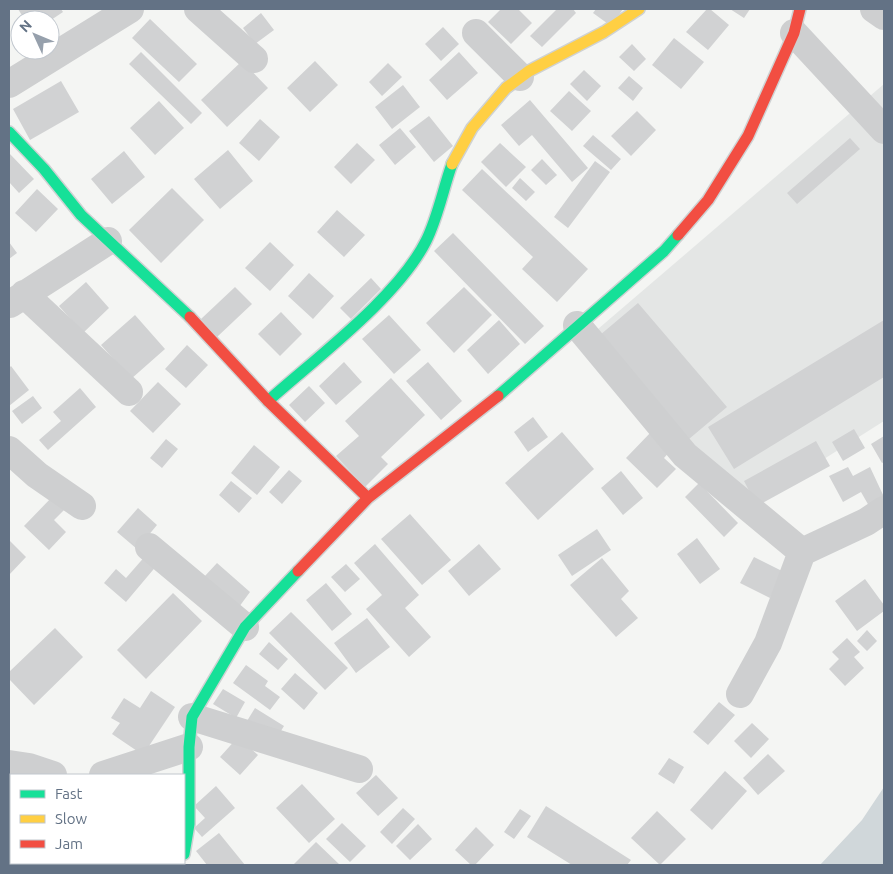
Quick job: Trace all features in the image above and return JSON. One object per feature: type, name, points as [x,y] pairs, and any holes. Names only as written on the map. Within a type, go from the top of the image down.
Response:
[{"type":"street","points":[[9,84],[130,9]]},
{"type":"street","points":[[198,9],[254,59]]},
{"type":"street","points":[[268,401],[400,277],[422,248],[440,208],[447,176],[455,157],[476,124],[505,89],[520,77],[605,31],[639,9]]},
{"type":"street","points":[[874,9],[884,16]]},
{"type":"street","points":[[185,848],[189,824],[189,747],[192,717],[245,627],[368,498],[490,403],[577,325],[664,251],[708,200],[748,136],[797,21],[884,130]]},
{"type":"street","points":[[476,33],[520,77]]},
{"type":"street","points":[[9,132],[44,169],[81,215],[174,300],[268,401],[368,498]]},
{"type":"street","points":[[108,241],[75,264],[16,299],[129,392]]},
{"type":"street","points":[[577,325],[685,455],[802,552]]},
{"type":"street","points":[[9,450],[37,475],[82,506]]},
{"type":"street","points":[[740,694],[768,643],[802,552],[866,522],[884,510]]},
{"type":"street","points":[[149,547],[245,627]]},
{"type":"street","points":[[192,717],[359,769]]},
{"type":"street","points":[[106,774],[189,747]]},
{"type":"street","points":[[9,764],[28,767],[49,774]]},
{"type":"shaded area","points":[[884,84],[884,421],[753,504],[638,391],[591,335]]},
{"type":"shaded area","points":[[884,787],[884,865],[820,865],[862,820]]},
{"type":"building","points":[[61,9],[63,12],[60,14],[60,10],[19,10]]},
{"type":"building","points":[[501,9],[518,9],[532,23],[511,44],[488,22]]},
{"type":"building","points":[[557,9],[573,9],[576,13],[542,47],[530,36]]},
{"type":"building","points":[[596,9],[623,9],[611,26],[593,13]]},
{"type":"building","points":[[707,9],[710,9],[729,25],[708,50],[686,32]]},
{"type":"building","points":[[730,9],[750,9],[744,18]]},
{"type":"building","points":[[261,13],[274,30],[255,44],[243,28]]},
{"type":"building","points":[[150,19],[197,64],[179,82],[132,38]]},
{"type":"building","points":[[443,27],[459,44],[441,61],[425,44]]},
{"type":"building","points":[[674,38],[704,62],[681,89],[652,65]]},
{"type":"building","points":[[632,44],[646,59],[634,71],[619,57]]},
{"type":"building","points":[[141,52],[202,113],[191,124],[129,64]]},
{"type":"building","points":[[459,52],[478,73],[447,100],[429,80]]},
{"type":"building","points":[[242,61],[268,88],[227,127],[201,100]]},
{"type":"building","points":[[315,61],[338,85],[310,112],[287,88]]},
{"type":"building","points":[[388,63],[402,77],[382,96],[369,82]]},
{"type":"building","points":[[584,70],[601,86],[587,101],[570,84]]},
{"type":"building","points":[[629,76],[643,88],[633,101],[618,88]]},
{"type":"building","points":[[61,81],[79,112],[30,140],[13,109]]},
{"type":"building","points":[[403,85],[420,107],[392,129],[375,107]]},
{"type":"building","points":[[569,91],[591,111],[572,131],[550,111]]},
{"type":"building","points":[[530,100],[588,168],[572,182],[532,135],[519,146],[501,125]]},
{"type":"building","points":[[159,101],[184,128],[155,155],[130,128]]},
{"type":"building","points":[[637,111],[656,130],[631,156],[611,136]]},
{"type":"building","points":[[429,116],[453,146],[434,162],[409,131]]},
{"type":"building","points":[[260,119],[280,137],[259,161],[239,143]]},
{"type":"building","points":[[400,128],[416,147],[395,165],[379,145]]},
{"type":"building","points":[[593,135],[621,159],[611,170],[583,146]]},
{"type":"building","points":[[850,138],[860,149],[797,204],[787,193]]},
{"type":"building","points":[[357,143],[375,160],[351,184],[334,167]]},
{"type":"building","points":[[500,143],[526,167],[506,187],[481,162]]},
{"type":"building","points":[[228,150],[253,181],[220,209],[194,179]]},
{"type":"building","points":[[124,151],[145,177],[112,204],[91,179]]},
{"type":"building","points":[[9,153],[34,179],[19,193],[9,182]]},
{"type":"building","points":[[542,159],[557,175],[546,185],[531,170]]},
{"type":"building","points":[[595,161],[610,172],[568,228],[554,217]]},
{"type":"building","points":[[482,169],[588,269],[557,302],[522,269],[533,257],[462,190]]},
{"type":"building","points":[[520,178],[535,192],[526,201],[512,188]]},
{"type":"building","points":[[172,188],[204,220],[161,263],[129,230]]},
{"type":"building","points":[[37,189],[58,209],[36,232],[15,213]]},
{"type":"building","points":[[337,210],[365,235],[344,257],[317,232]]},
{"type":"building","points":[[453,233],[544,326],[525,344],[434,251]]},
{"type":"building","points":[[9,242],[17,253],[9,259]]},
{"type":"building","points":[[270,242],[294,265],[270,291],[245,268]]},
{"type":"building","points":[[309,273],[334,296],[313,319],[288,296]]},
{"type":"building","points":[[371,278],[381,289],[351,319],[340,308]]},
{"type":"building","points":[[86,282],[109,308],[83,333],[59,306]]},
{"type":"building","points":[[235,287],[252,304],[217,337],[201,319]]},
{"type":"building","points":[[464,287],[492,315],[454,353],[426,323]]},
{"type":"building","points":[[638,303],[727,407],[689,439],[600,335]]},
{"type":"building","points":[[281,312],[302,334],[280,356],[258,334]]},
{"type":"building","points":[[135,315],[165,349],[131,379],[101,345]]},
{"type":"building","points":[[389,315],[421,350],[394,374],[362,339]]},
{"type":"building","points":[[499,320],[520,344],[488,374],[467,350]]},
{"type":"building","points":[[884,320],[884,377],[734,469],[708,427]]},
{"type":"building","points":[[187,345],[208,365],[186,388],[165,369]]},
{"type":"building","points":[[344,362],[362,382],[336,405],[319,386]]},
{"type":"building","points":[[428,362],[462,401],[441,420],[406,381]]},
{"type":"building","points":[[11,366],[29,390],[9,406],[9,368]]},
{"type":"building","points":[[391,378],[425,415],[381,457],[388,464],[365,487],[336,456],[359,436],[345,421]]},
{"type":"building","points":[[158,382],[181,404],[153,433],[130,411]]},
{"type":"building","points":[[309,386],[325,403],[305,422],[289,405]]},
{"type":"building","points":[[80,388],[96,407],[48,450],[39,440],[61,421],[53,412]]},
{"type":"building","points":[[33,396],[42,408],[22,424],[12,411]]},
{"type":"building","points":[[533,417],[548,437],[528,452],[514,432]]},
{"type":"building","points":[[854,429],[865,448],[843,461],[832,442]]},
{"type":"building","points":[[652,431],[671,450],[664,458],[676,469],[657,488],[626,458]]},
{"type":"building","points":[[562,432],[594,469],[538,520],[505,483]]},
{"type":"building","points":[[884,436],[884,462],[882,463],[871,444]]},
{"type":"building","points":[[166,439],[178,449],[162,468],[150,458]]},
{"type":"building","points":[[816,441],[830,466],[757,506],[744,481]]},
{"type":"building","points":[[254,445],[280,467],[257,495],[231,473]]},
{"type":"building","points":[[848,467],[853,476],[870,467],[884,497],[869,506],[861,492],[843,502],[829,476]]},
{"type":"building","points":[[289,470],[302,481],[282,504],[269,492]]},
{"type":"building","points":[[621,471],[643,498],[623,515],[601,488]]},
{"type":"building","points":[[231,481],[252,498],[239,513],[219,495]]},
{"type":"building","points":[[699,483],[738,523],[724,537],[685,497]]},
{"type":"building","points":[[54,495],[67,507],[54,520],[66,532],[49,550],[24,526]]},
{"type":"building","points":[[138,508],[157,525],[137,549],[117,532]]},
{"type":"building","points":[[410,514],[451,560],[422,585],[381,539]]},
{"type":"building","points":[[597,529],[611,550],[572,576],[558,555]]},
{"type":"building","points":[[697,538],[720,569],[700,584],[677,554]]},
{"type":"building","points":[[9,540],[26,557],[9,575]]},
{"type":"building","points":[[375,544],[419,595],[405,608],[431,637],[409,657],[366,609],[382,595],[354,563]]},
{"type":"building","points":[[479,544],[501,569],[469,596],[448,571]]},
{"type":"building","points":[[147,554],[158,564],[126,602],[104,583],[116,569],[126,578]]},
{"type":"building","points":[[754,557],[784,572],[770,598],[740,583]]},
{"type":"building","points":[[602,558],[629,591],[621,599],[638,618],[616,637],[570,585]]},
{"type":"building","points":[[217,563],[250,592],[239,607],[204,577]]},
{"type":"building","points":[[346,564],[360,579],[345,592],[331,577]]},
{"type":"building","points":[[865,579],[884,605],[884,611],[857,631],[835,601]]},
{"type":"building","points":[[326,583],[352,614],[332,631],[306,600]]},
{"type":"building","points":[[173,593],[202,621],[146,679],[117,650]]},
{"type":"building","points":[[291,612],[348,668],[325,690],[269,633]]},
{"type":"building","points":[[367,618],[390,647],[356,673],[334,643]]},
{"type":"building","points":[[55,628],[83,657],[34,705],[9,679],[9,672]]},
{"type":"building","points":[[867,630],[877,641],[867,651],[857,641]]},
{"type":"building","points":[[847,638],[860,652],[854,657],[864,668],[845,686],[829,669],[839,659],[832,652]]},
{"type":"building","points":[[269,642],[288,659],[278,670],[259,654]]},
{"type":"building","points":[[246,665],[268,681],[265,686],[280,697],[270,710],[233,683]]},
{"type":"building","points":[[295,673],[318,693],[304,710],[281,689]]},
{"type":"building","points":[[223,689],[245,702],[236,718],[213,704]]},
{"type":"building","points":[[151,691],[175,707],[143,755],[112,734],[120,723],[111,718],[124,698],[140,708]]},
{"type":"building","points":[[719,702],[735,715],[708,745],[693,732]]},
{"type":"building","points":[[255,708],[284,726],[276,739],[247,721]]},
{"type":"building","points":[[752,723],[769,739],[751,758],[734,741]]},
{"type":"building","points":[[238,737],[258,755],[240,775],[220,757]]},
{"type":"building","points":[[768,754],[785,771],[758,795],[743,778]]},
{"type":"building","points":[[669,758],[684,767],[674,784],[658,774]]},
{"type":"building","points":[[725,771],[747,791],[712,830],[690,810]]},
{"type":"building","points":[[376,775],[398,798],[378,816],[356,793]]},
{"type":"building","points":[[302,784],[335,819],[309,843],[276,808]]},
{"type":"building","points":[[216,786],[235,808],[202,837],[194,828],[205,818],[194,806]]},
{"type":"building","points":[[546,806],[631,860],[627,865],[572,865],[527,837]]},
{"type":"building","points":[[403,808],[415,819],[392,844],[380,832]]},
{"type":"building","points":[[520,809],[531,816],[514,839],[504,832]]},
{"type":"building","points":[[657,811],[686,839],[660,865],[631,838]]},
{"type":"building","points":[[342,823],[366,846],[350,862],[326,839]]},
{"type":"building","points":[[418,824],[432,839],[410,860],[396,846]]},
{"type":"building","points":[[476,827],[494,845],[475,865],[471,865],[455,850]]},
{"type":"building","points":[[219,833],[245,865],[207,865],[196,851]]},
{"type":"building","points":[[316,842],[340,865],[293,865]]},
{"type":"traffic: fast","points":[[9,132],[44,169],[81,215],[190,317]]},
{"type":"traffic: fast","points":[[268,401],[354,326],[396,284],[426,241],[452,164]]},
{"type":"traffic: fast","points":[[498,396],[664,251],[678,235]]},
{"type":"traffic: fast","points":[[185,848],[189,824],[189,747],[192,717],[245,627],[298,571]]},
{"type":"traffic: slow","points":[[452,164],[472,128],[506,88],[529,71],[604,32],[639,9]]},
{"type":"traffic: jam","points":[[678,235],[708,200],[748,136],[794,33],[800,9]]},
{"type":"traffic: jam","points":[[190,317],[268,401],[368,498]]},
{"type":"traffic: jam","points":[[298,571],[368,498],[498,396]]}]
